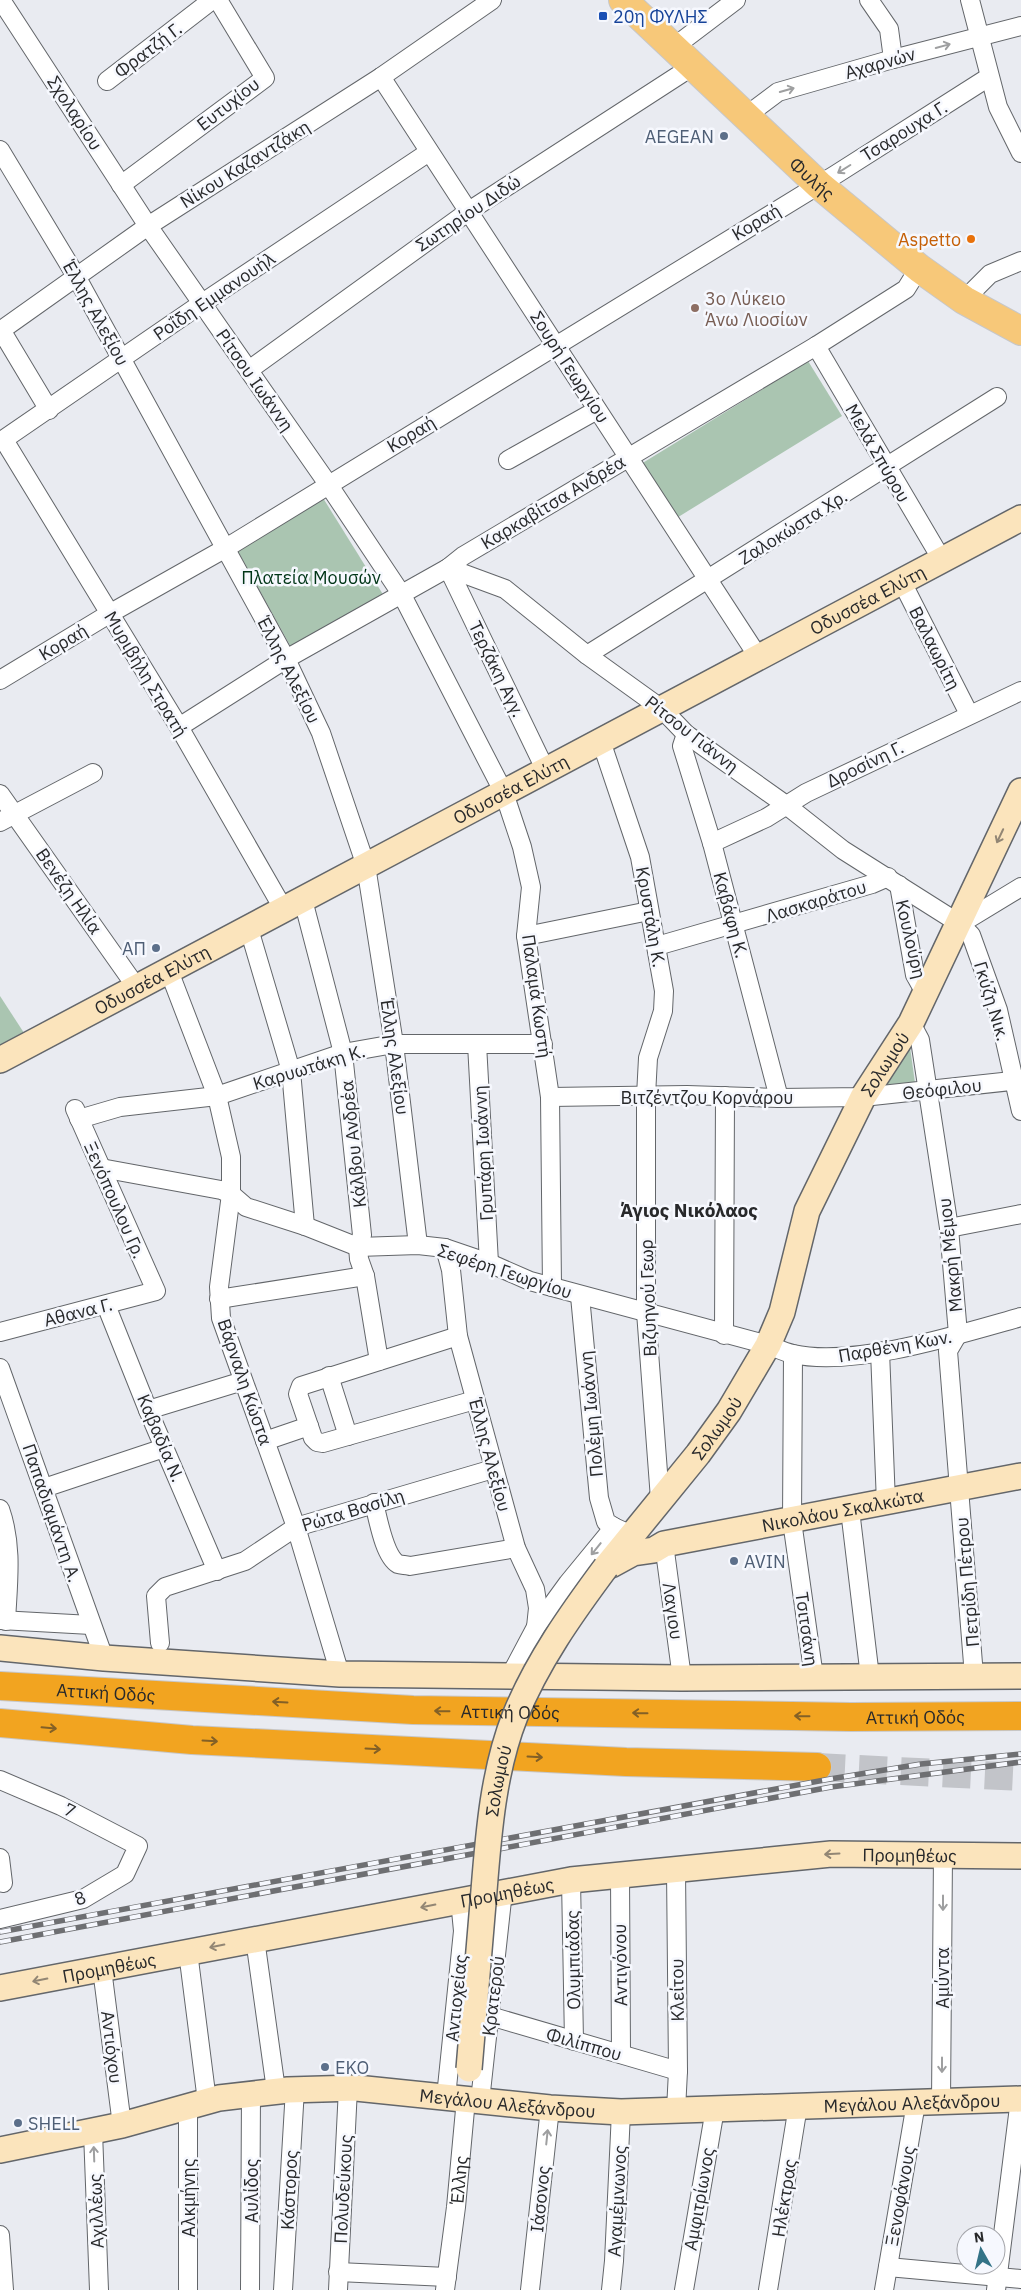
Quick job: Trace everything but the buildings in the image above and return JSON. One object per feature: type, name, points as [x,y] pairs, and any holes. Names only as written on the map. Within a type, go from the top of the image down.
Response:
[{"type":"highway","name":"Αττική Οδός","points":[[0,1686],[413,1710],[851,1717],[1021,1716]]},
{"type":"highway","points":[[0,1723],[192,1740],[626,1762],[817,1767]]},
{"type":"main road","name":"Φυλής","points":[[623,0],[819,185],[919,268],[964,300],[1021,331]]},
{"type":"street","name":"Σχολαρίου","points":[[1,0],[148,226]]},
{"type":"street","name":"Φρατζή Γ.","points":[[107,81],[212,0]]},
{"type":"street","name":"Ευτυχίου","points":[[122,185],[265,78],[218,0]]},
{"type":"street","name":"Νίκου Καζαντζάκη","points":[[1,331],[148,226],[382,77],[492,0]]},
{"type":"street","points":[[674,48],[736,0]]},
{"type":"street","points":[[869,0],[889,30],[893,59]]},
{"type":"street","points":[[970,0],[998,108],[1021,153]]},
{"type":"street","name":"Αχαρνών","points":[[746,116],[778,92],[893,59],[1021,26]]},
{"type":"street","name":"Σωτηρίου Διδώ","points":[[249,370],[468,211],[693,66]]},
{"type":"street","name":"Σουρή Γεωργίου","points":[[382,77],[759,658]]},
{"type":"street","name":"Τσαρουχα Γ.","points":[[819,185],[989,77]]},
{"type":"street","name":"Έλλης Αλεξίου","points":[[0,150],[76,276],[122,359],[286,659],[321,733],[366,866],[394,1044],[418,1245]]},
{"type":"street","name":"Ροΐδη Εμμανουήλ","points":[[2,441],[201,304],[429,152]]},
{"type":"street","name":"Κοραή","points":[[0,680],[109,614],[226,548],[819,185]]},
{"type":"street","name":"Ρίτσου Ιωάννη","points":[[148,226],[328,484]]},
{"type":"street","points":[[964,300],[990,274],[1021,261]]},
{"type":"street","name":"Καρκαβίτσα Ανδρέα","points":[[180,727],[286,659],[448,568],[462,556],[816,346],[906,289],[919,268]]},
{"type":"street","points":[[1,331],[49,410]]},
{"type":"street","name":"Μελά Σπύρου","points":[[816,346],[886,468],[942,560]]},
{"type":"street","name":"Ζαλοκώστα Χρ.","points":[[588,656],[997,397]]},
{"type":"street","points":[[508,460],[597,410]]},
{"type":"street","name":"Μυριβήλη Στρατή","points":[[2,441],[180,727],[294,905]]},
{"type":"street","name":"Παλαμά Κωστή","points":[[328,484],[402,595],[504,793],[522,847],[531,886],[526,936],[550,1097],[552,1288]]},
{"type":"street","name":"Οδυσσέα Ελύτη","points":[[0,1060],[162,971],[294,905],[1021,518]]},
{"type":"street","name":"Ρίτσου Γιάννη","points":[[448,568],[505,589],[588,656],[662,709],[686,734],[786,805],[844,850],[960,924]]},
{"type":"street","name":"Τερζάκη Αγγ.","points":[[448,568],[546,771]]},
{"type":"street","name":"Βαλαωρίτη","points":[[902,582],[969,714]]},
{"type":"street","name":"Δροσίνη Γ.","points":[[712,843],[766,818],[806,793],[1021,690]]},
{"type":"street","name":"Καβάφη Κ.","points":[[686,734],[682,746],[712,843],[779,1098]]},
{"type":"street","name":"Κρυστάλη Κ.","points":[[601,741],[640,857],[664,991],[663,1010],[648,1058],[646,1096]]},
{"type":"street","points":[[7,818],[93,773]]},
{"type":"street","name":"Σολωμού","points":[[469,2069],[492,1810],[503,1757],[515,1718],[528,1688],[574,1610],[606,1567],[623,1531],[660,1499],[698,1454],[729,1411],[768,1345],[782,1312],[806,1211],[863,1097],[911,1023],[960,924],[1021,791]]},
{"type":"street","name":"Βενέζη Ηλία","points":[[0,794],[7,818],[162,971]]},
{"type":"street","name":"Λασκαράτου","points":[[657,946],[893,881]]},
{"type":"street","name":"Κουλούρη","points":[[893,881],[915,975],[925,993]]},
{"type":"street","points":[[960,924],[1021,887]]},
{"type":"street","name":"Κάλβου Ανδρέα","points":[[294,905],[343,1053],[362,1235],[358,1247],[359,1259],[365,1276],[379,1361]]},
{"type":"street","points":[[526,936],[650,911]]},
{"type":"street","name":"Γκύζη Νικ.","points":[[960,924],[971,935],[998,1010],[1017,1080],[1021,1112]]},
{"type":"street","points":[[249,928],[291,1071],[305,1226]]},
{"type":"street","name":"Βάρναλη Κώστα","points":[[162,971],[217,1096],[231,1157],[231,1194],[219,1299],[226,1336],[296,1527],[340,1674]]},
{"type":"street","name":"Μακρή Μέμου","points":[[911,1023],[920,1040],[949,1228],[958,1334],[948,1351],[959,1489]]},
{"type":"street","name":"Καρυωτάκη Κ.","points":[[77,1114],[217,1096],[343,1053],[394,1044],[543,1044]]},
{"type":"street","name":"Γρυπάρη Ιωάννη","points":[[477,1044],[489,1263]]},
{"type":"street","name":"Θεόφιλου","points":[[863,1097],[1017,1080]]},
{"type":"street","name":"Βιζυηνού Γεωρ","points":[[646,1096],[646,1312],[660,1499]]},
{"type":"street","points":[[724,1335],[725,1096]]},
{"type":"street","name":"Βιτζέντζου Κορνάρου","points":[[550,1097],[863,1097]]},
{"type":"street","name":"Ξενόπουλου Γρ.","points":[[77,1114],[156,1292]]},
{"type":"street","name":"Σεφέρη Γεωργίου","points":[[101,1168],[220,1190],[231,1194],[246,1207],[305,1226],[358,1247],[418,1245],[446,1248],[489,1263],[530,1282],[646,1312],[724,1335],[768,1345]]},
{"type":"street","points":[[949,1228],[1021,1214]]},
{"type":"street","name":"Έλλης Αλεξίου","points":[[446,1248],[451,1270],[458,1336],[516,1548],[535,1589],[538,1608],[536,1628]]},
{"type":"street","points":[[219,1299],[365,1276]]},
{"type":"street","name":"Αθανα Γ.","points":[[0,1332],[156,1292]]},
{"type":"street","name":"Πολέμη Ιωάννη","points":[[580,1296],[599,1498],[606,1522],[623,1531]]},
{"type":"street","name":"Καβαδία Ν.","points":[[106,1305],[148,1410],[217,1571]]},
{"type":"street","name":"Παρθένη Κων.","points":[[768,1345],[793,1354],[833,1358],[880,1351],[958,1334],[1021,1317]]},
{"type":"street","points":[[458,1336],[329,1376],[301,1386],[298,1389],[309,1426],[317,1442],[323,1443],[475,1400]]},
{"type":"street","points":[[880,1351],[886,1503]]},
{"type":"street","name":"Τσιτσάνη","points":[[793,1354],[792,1521],[814,1677]]},
{"type":"street","name":"Παπαδιαμάντη Α.","points":[[0,1368],[104,1658]]},
{"type":"street","points":[[329,1376],[348,1436]]},
{"type":"street","points":[[148,1410],[243,1381]]},
{"type":"street","points":[[266,1441],[309,1426]]},
{"type":"street","points":[[44,1488],[164,1448]]},
{"type":"street","name":"Ρώτα Βασίλη","points":[[160,1644],[156,1603],[159,1591],[217,1571],[261,1552],[296,1527],[493,1469]]},
{"type":"street","name":"Νικολάου Σκαλκώτα","points":[[606,1567],[633,1553],[654,1550],[664,1544],[1021,1476]]},
{"type":"street","name":"Πετρίδη Πέτρου","points":[[959,1489],[974,1676]]},
{"type":"street","points":[[374,1504],[390,1556],[398,1564],[410,1566],[516,1548]]},
{"type":"street","points":[[0,1509],[7,1528],[10,1556],[3,1620],[91,1626]]},
{"type":"street","points":[[850,1510],[870,1678]]},
{"type":"street","points":[[510,1676],[536,1628],[568,1583],[623,1531]]},
{"type":"street","name":"Νικολάου Σκαλκώτα","points":[[623,1531],[664,1544]]},
{"type":"street","name":"Λαγιου","points":[[664,1544],[682,1678]]},
{"type":"street","name":"Έλλης Αλεξίου","points":[[527,1572],[534,1581],[545,1586],[557,1587],[568,1583]]},
{"type":"street","points":[[0,1648],[104,1658],[340,1674],[682,1678],[1021,1676]]},
{"type":"street","name":"7","points":[[0,1780],[61,1806],[138,1846]]},
{"type":"street","name":"8","points":[[0,1918],[83,1899],[125,1874],[138,1846]]},
{"type":"street","name":"Προμηθέως","points":[[0,1988],[503,1891],[571,1880],[831,1854],[1021,1856]]},
{"type":"street","name":"Αμύντα","points":[[941,2102],[943,1854]]},
{"type":"street","points":[[0,1858],[3,1883]]},
{"type":"street","name":"Κλείτου","points":[[676,1870],[678,2071],[676,2110]]},
{"type":"street","name":"Αντιγόνου","points":[[620,1875],[621,2054]]},
{"type":"street","name":"Ολυμπιάδας","points":[[571,1880],[574,2041]]},
{"type":"street","name":"Κρατερού","points":[[464,2099],[490,2016],[503,1891]]},
{"type":"street","name":"Αντιοχείας","points":[[460,1900],[464,1931],[464,2099]]},
{"type":"street","name":"Κάστορος","points":[[255,1938],[286,2090],[283,2290]]},
{"type":"street","name":"Αλκμήνης","points":[[188,1952],[198,2103],[188,2290]]},
{"type":"street","name":"Αντιόχου","points":[[102,1969],[122,2125]]},
{"type":"street","name":"Φιλίππου","points":[[490,2016],[678,2071]]},
{"type":"street","name":"Έλλης","points":[[446,2284],[456,2207],[464,2099],[469,2069]]},
{"type":"street","name":"Μεγάλου Αλεξάνδρου","points":[[0,2150],[93,2132],[198,2103],[251,2092],[286,2090],[348,2088],[550,2108],[621,2112],[1020,2099]]},
{"type":"street","name":"Πολυδεύκους","points":[[338,2281],[348,2088]]},
{"type":"street","name":"Αυλίδος","points":[[250,2290],[251,2092]]},
{"type":"street","points":[[996,2284],[1020,2099]]},
{"type":"street","name":"Ξενοφάνους","points":[[884,2290],[916,2103]]},
{"type":"street","name":"Ηλέκτρας","points":[[768,2290],[798,2106]]},
{"type":"street","name":"Ιάσονος","points":[[530,2290],[550,2108]]},
{"type":"street","name":"Αμφιτρίωνος","points":[[684,2290],[715,2109]]},
{"type":"street","name":"Αγαμέμνωνος","points":[[611,2290],[621,2112]]},
{"type":"street","name":"Αχιλλέως","points":[[93,2132],[99,2290]]},
{"type":"street","points":[[0,2235],[4,2290]]},
{"type":"street","points":[[888,2267],[996,2284],[1021,2279]]},
{"type":"street","points":[[338,2281],[446,2284]]},
{"type":"green space","points":[[808,361],[842,416],[675,519],[641,464]]},
{"type":"green space","name":"Πλατεία Μουσών","points":[[323,498],[384,596],[292,649],[236,548]]},
{"type":"green space","points":[[0,996],[26,1036],[0,1050]]},
{"type":"green space","points":[[910,1047],[915,1083],[886,1086]]},
{"type":"tunnel","points":[[817,1767],[1021,1777]]},
{"type":"railway","points":[[0,1932],[830,1779],[921,1764],[1021,1754]]},
{"type":"railway","points":[[0,1942],[831,1787],[1021,1762]]},
{"type":"place","name":"20η ΦΥΛΗΣ","points":[[603,16]]},
{"type":"place","name":"AEGEAN","points":[[724,136]]},
{"type":"place","name":"Aspetto","points":[[971,239]]},
{"type":"place","name":"3ο Λύκειο Άνω Λιοσίων","points":[[695,308]]},
{"type":"place","name":"ΑΠ","points":[[156,948]]},
{"type":"place","name":"AVIN","points":[[734,1561]]},
{"type":"place","name":"EKO","points":[[325,2067]]},
{"type":"place","name":"SHELL","points":[[18,2123]]},
{"type":"district","name":"Άγιος Νικόλαος","points":[[689,1210]]}]
